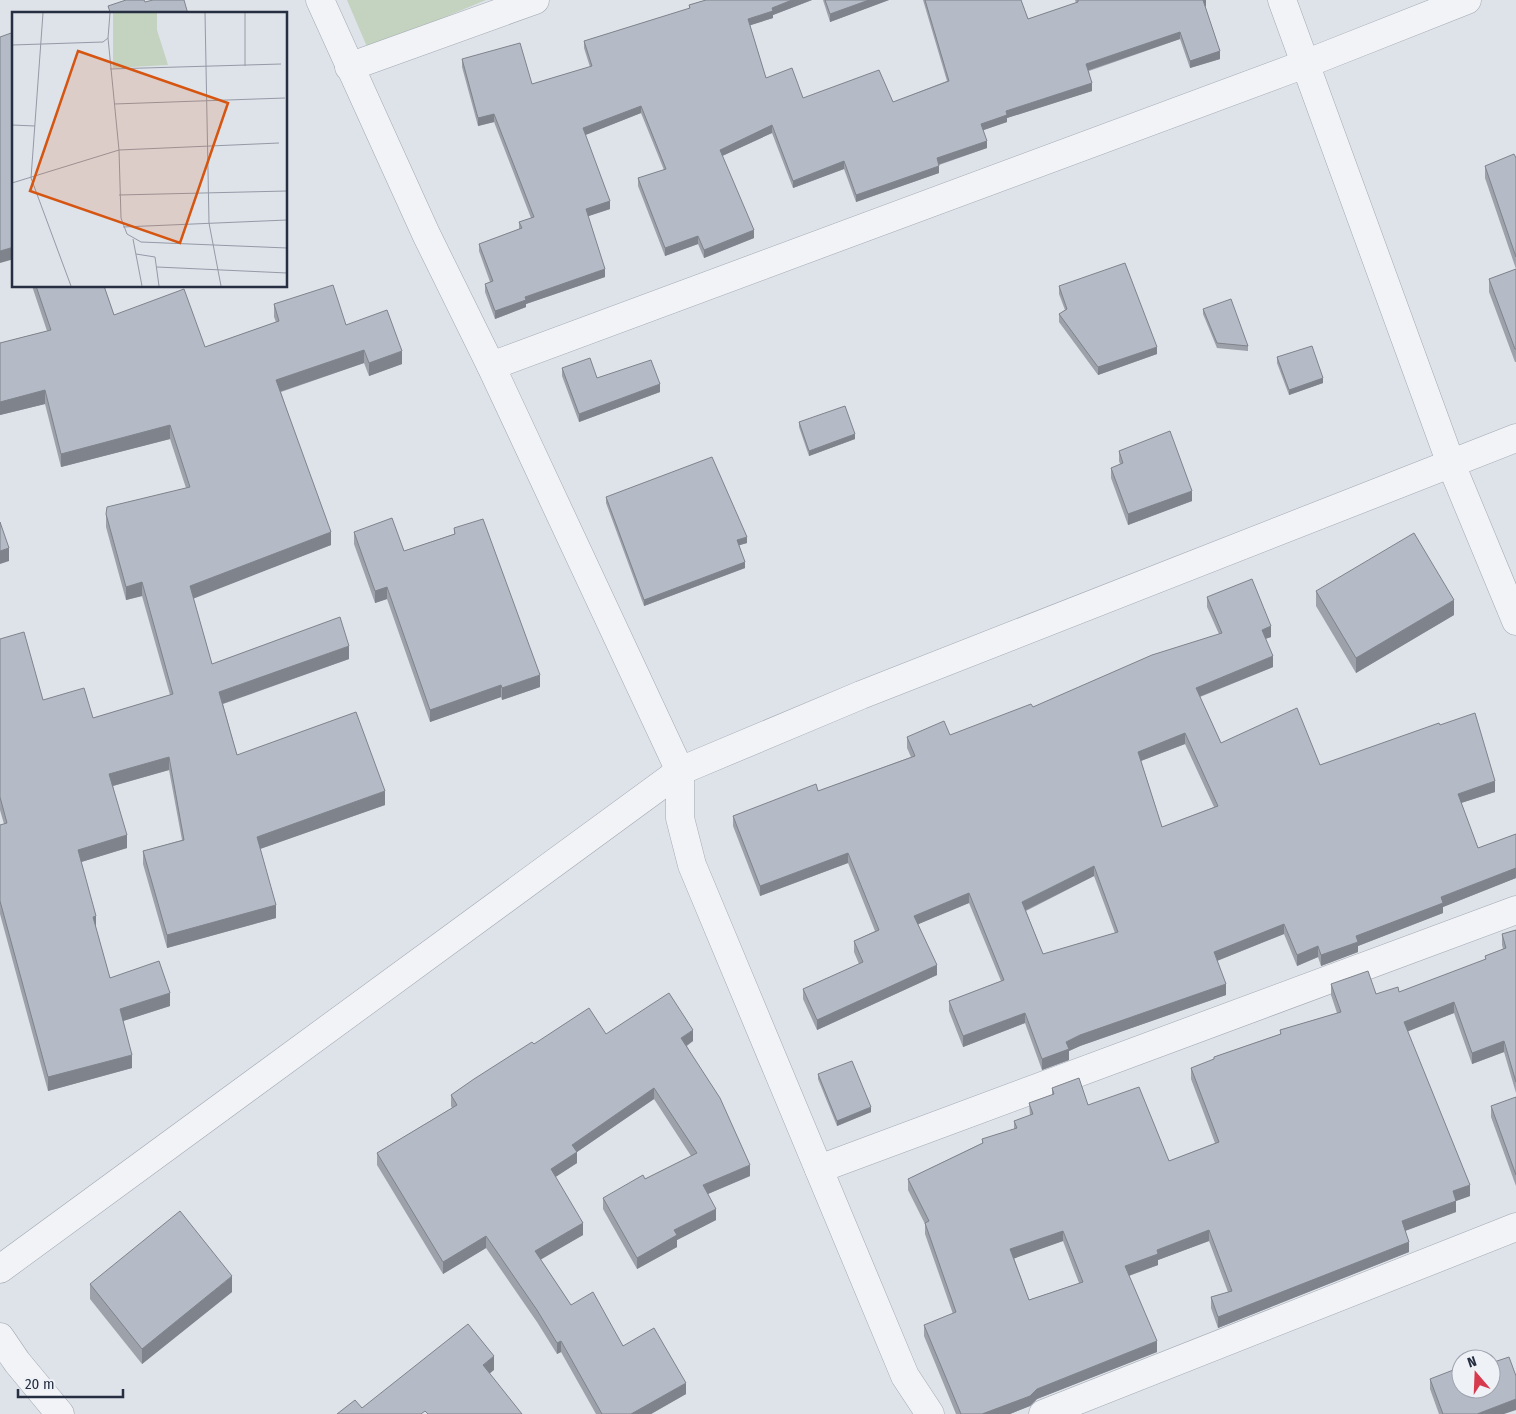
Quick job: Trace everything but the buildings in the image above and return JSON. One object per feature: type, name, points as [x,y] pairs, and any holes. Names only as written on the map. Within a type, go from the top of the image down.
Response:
[{"type":"street","points":[[320,0],[426,234],[491,366],[680,771],[680,818],[692,865],[905,1376],[930,1414]]},
{"type":"street","points":[[349,67],[535,0]]},
{"type":"street","points":[[1282,0],[1451,464],[1516,621]]},
{"type":"street","points":[[491,366],[1305,64],[1467,0]]},
{"type":"street","points":[[0,1269],[680,771],[861,695],[1516,438]]},
{"type":"street","points":[[819,1169],[1516,910]]},
{"type":"street","points":[[1043,1414],[1516,1227]]},
{"type":"street","points":[[0,1337],[17,1362],[60,1414]]},
{"type":"green space","points":[[347,0],[486,0],[368,49]]}]
